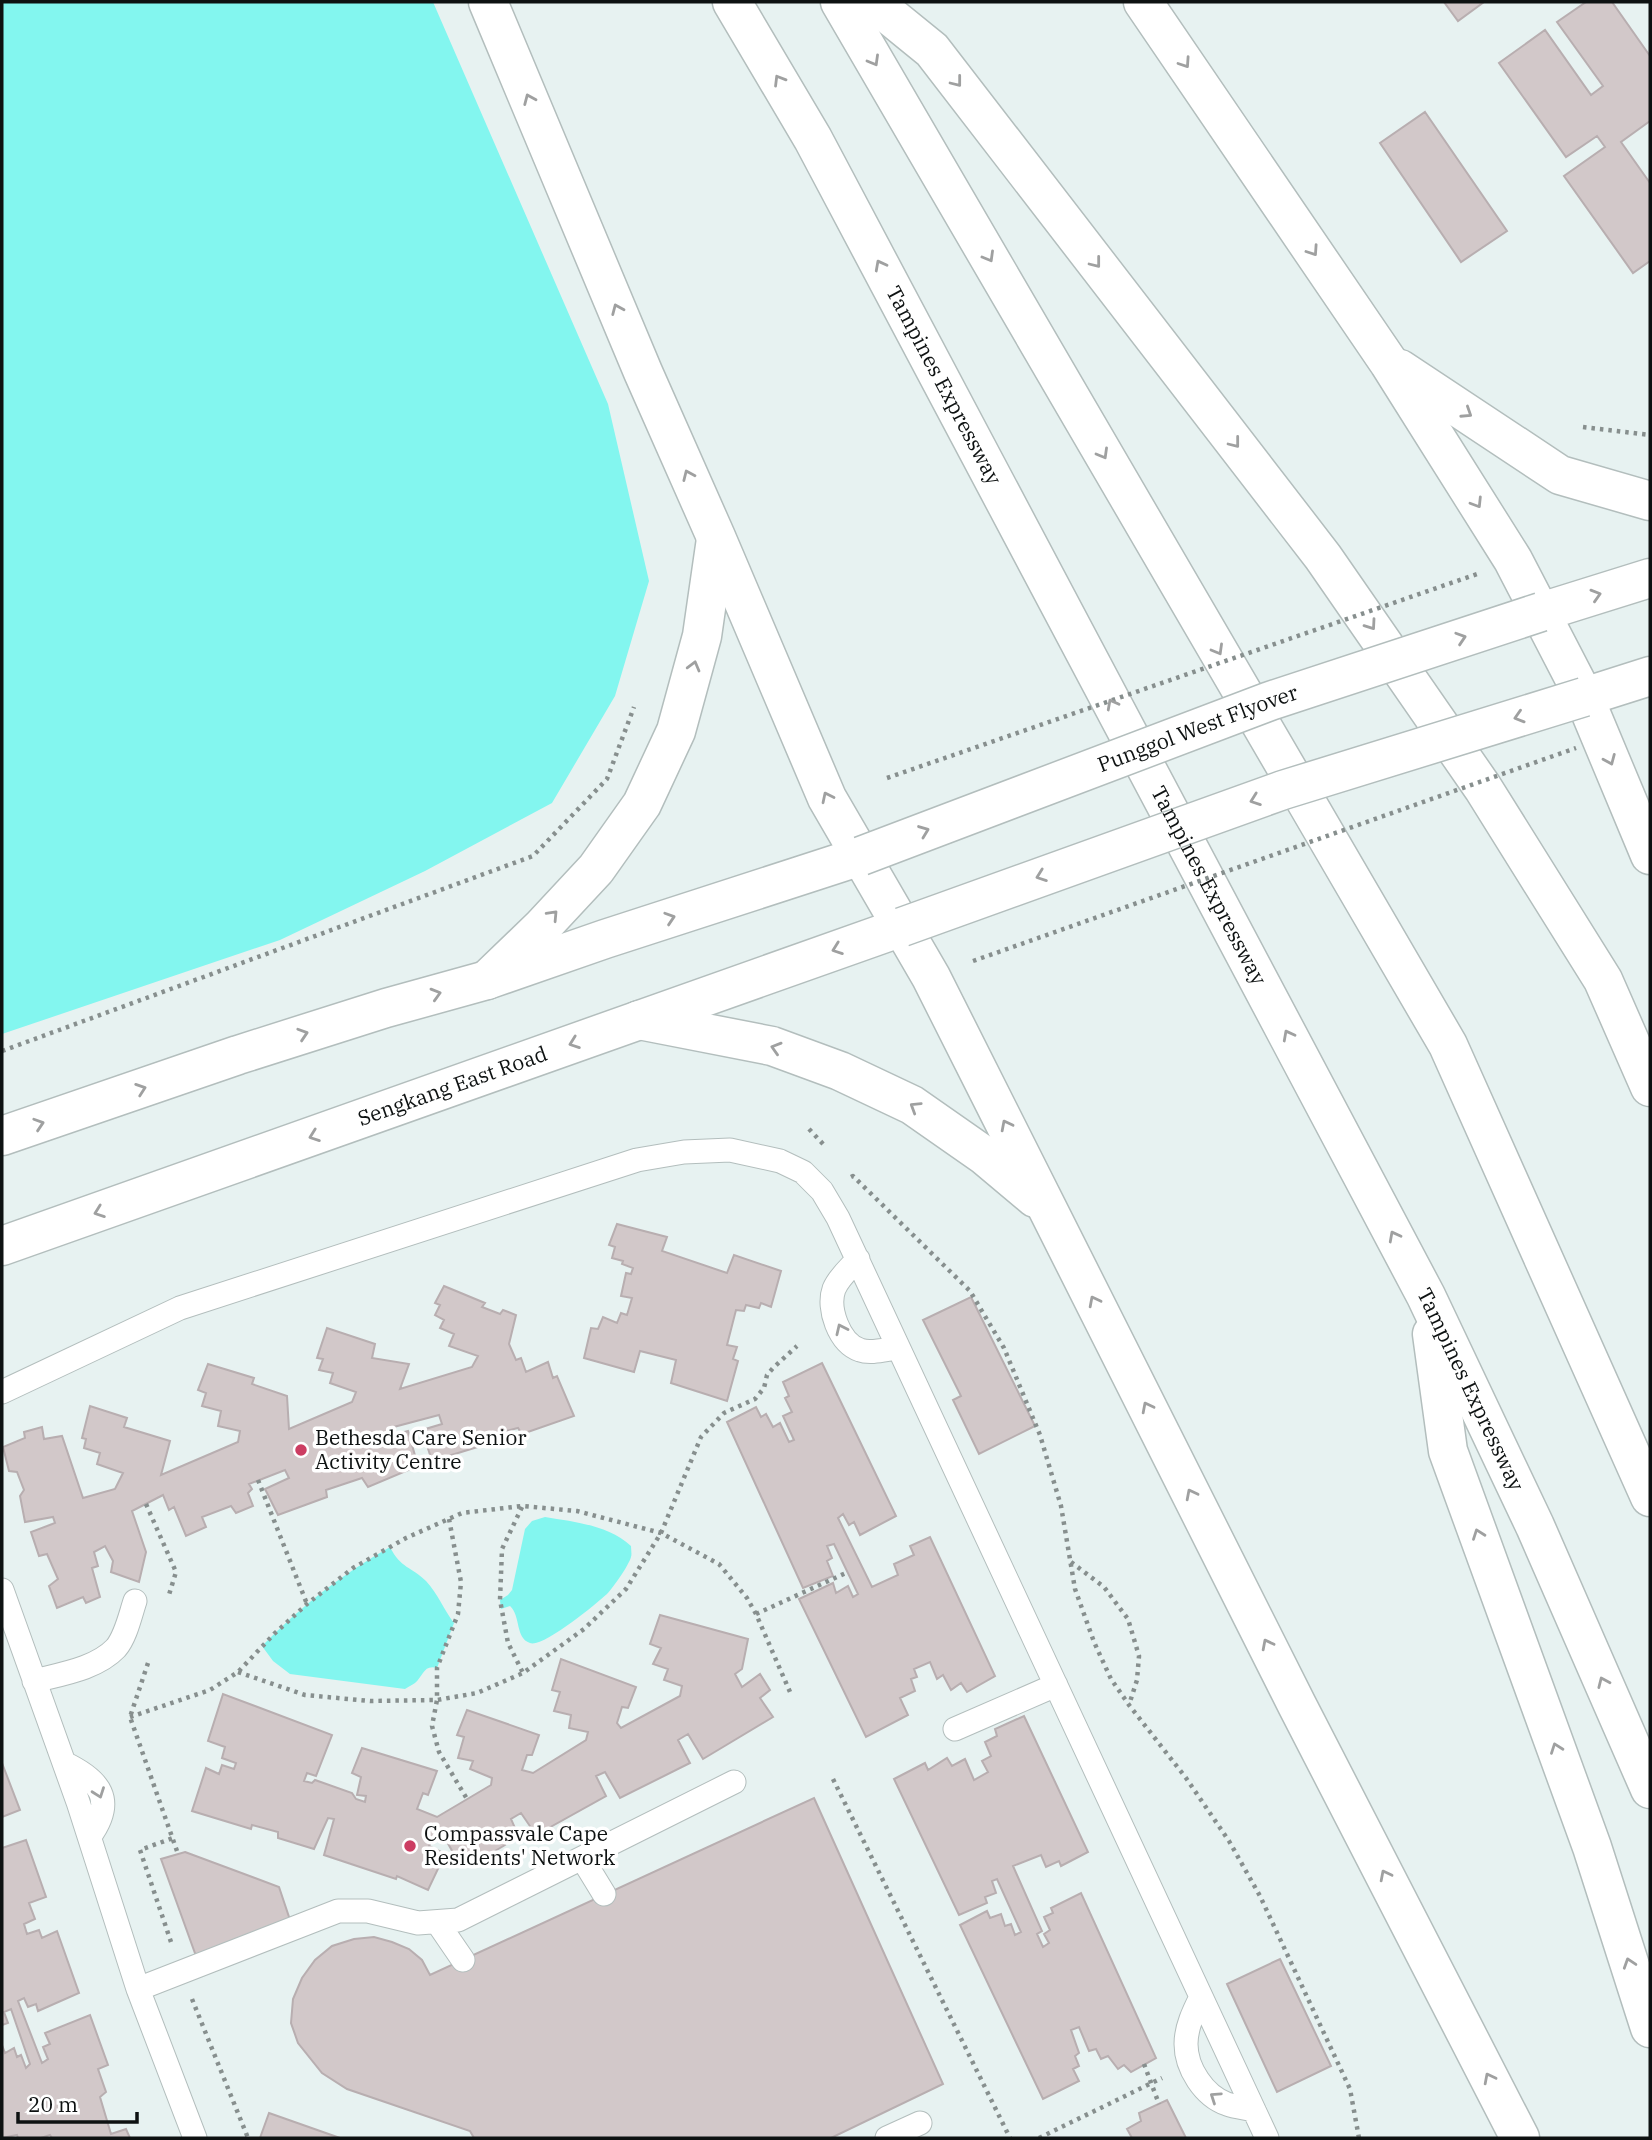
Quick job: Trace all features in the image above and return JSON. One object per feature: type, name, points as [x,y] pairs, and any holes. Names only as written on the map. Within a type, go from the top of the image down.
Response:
[{"type":"main road","points":[[488,2],[643,372],[827,798],[931,977],[1297,1705],[1520,2138]]},
{"type":"main road","name":"Tampines Expressway","points":[[732,2],[820,152],[1426,1296],[1535,1526],[1650,1789]]},
{"type":"main road","points":[[840,2],[1448,1045],[1650,1497]]},
{"type":"main road","points":[[873,2],[932,50],[1323,557],[1483,788],[1603,980],[1650,1087]]},
{"type":"main road","points":[[1143,2],[1389,363],[1513,560],[1584,696],[1650,855]]},
{"type":"main road","points":[[1389,363],[1560,475],[1650,502]]},
{"type":"main road","points":[[487,980],[542,927],[596,869],[642,804],[676,731],[702,636],[716,537]]},
{"type":"main road","name":"Punggol West Flyover","points":[[861,856],[1270,701],[1650,578]]},
{"type":"main road","points":[[902,927],[1283,790],[1650,676]]},
{"type":"main road","points":[[2,1136],[238,1055],[386,1008],[487,980],[861,856]]},
{"type":"main road","name":"Sengkang East Road","points":[[2,1246],[902,927]]},
{"type":"main road","points":[[639,1020],[772,1046],[840,1071],[888,1093],[912,1105],[985,1156],[1047,1208]]},
{"type":"main road","points":[[1426,1296],[1448,1451],[1592,1847],[1650,2028]]},
{"type":"lane","points":[[2,1392],[180,1308],[637,1160],[684,1152],[730,1150],[780,1161],[803,1171],[822,1191],[858,1259],[1267,2138]]},
{"type":"lane","points":[[858,1259],[833,1291],[832,1308],[838,1326],[847,1341],[860,1350],[898,1348]]},
{"type":"lane","points":[[2,1590],[90,1836],[138,1989],[195,2138]]},
{"type":"lane","points":[[34,1681],[96,1662],[116,1647],[126,1630],[135,1601]]},
{"type":"lane","points":[[955,1729],[1056,1685]]},
{"type":"lane","points":[[138,1989],[338,1911],[368,1911],[418,1923],[458,1920],[734,1782]]},
{"type":"lane","points":[[582,1858],[604,1894]]},
{"type":"lane","points":[[437,1922],[463,1960]]},
{"type":"lane","points":[[1201,1997],[1190,2022],[1186,2044],[1190,2066],[1203,2088],[1224,2103],[1254,2110]]},
{"type":"lane","points":[[887,2138],[920,2123]]},
{"type":"path","points":[[1583,427],[1650,435]]},
{"type":"path","points":[[887,778],[1480,573]]},
{"type":"path","points":[[2,1051],[533,856],[607,779],[634,707]]},
{"type":"path","points":[[973,961],[1576,748]]},
{"type":"path","points":[[822,1191],[853,1176],[970,1291],[1004,1348],[1040,1435],[1061,1506],[1075,1589],[1094,1642],[1111,1679],[1201,1799],[1260,1896],[1350,2089],[1359,2138]]},
{"type":"path","points":[[238,1672],[305,1695],[370,1702],[437,1700],[477,1693],[523,1673],[584,1629],[626,1589],[660,1533],[701,1437],[724,1413],[755,1398],[764,1388],[772,1368],[797,1346]]},
{"type":"path","points":[[258,1480],[307,1604]]},
{"type":"path","points":[[146,1504],[176,1572],[168,1599]]},
{"type":"path","points":[[522,1506],[502,1549],[499,1600],[508,1643],[523,1673]]},
{"type":"path","points":[[130,1717],[211,1690],[238,1672],[307,1604],[353,1568],[406,1538],[462,1513],[522,1506],[577,1511],[660,1533],[719,1564],[747,1598],[756,1614],[790,1692]]},
{"type":"path","points":[[449,1519],[461,1582],[458,1614],[437,1668],[437,1700],[432,1726],[439,1752],[467,1799]]},
{"type":"path","points":[[1070,1562],[1104,1587],[1128,1619],[1139,1656],[1137,1680],[1129,1705]]},
{"type":"path","points":[[756,1614],[848,1572]]},
{"type":"path","points":[[151,1651],[130,1717],[178,1854]]},
{"type":"path","points":[[833,1779],[1010,2138]]},
{"type":"path","points":[[1144,2064],[1159,2104]]},
{"type":"path","points":[[1039,2138],[1151,2083]]},
{"type":"shaded area","points":[[2,2],[433,2],[608,404],[649,581],[615,696],[552,803],[425,871],[280,940],[2,1034]]},
{"type":"shaded area","points":[[545,1517],[612,1533],[631,1546],[631,1556],[607,1594],[546,1639],[530,1643],[522,1637],[513,1610],[510,1606],[501,1609],[500,1600],[512,1590],[525,1529],[532,1521]]},
{"type":"shaded area","points":[[390,1547],[406,1567],[421,1576],[430,1586],[454,1623],[437,1668],[426,1669],[415,1683],[405,1689],[290,1674],[273,1661],[262,1646],[276,1632],[338,1580]]},
{"type":"building","points":[[1444,2],[1484,2],[1458,21]]},
{"type":"building","points":[[1586,2],[1612,2],[1650,56],[1650,121],[1621,142],[1650,183],[1650,261],[1633,273],[1564,176],[1605,147],[1597,136],[1566,157],[1499,63],[1545,30],[1591,95],[1603,86],[1557,22]]},
{"type":"building","points":[[1425,112],[1507,231],[1461,262],[1380,143]]},
{"type":"building","points":[[617,1224],[667,1237],[662,1251],[727,1273],[734,1255],[781,1271],[771,1307],[761,1303],[759,1308],[746,1305],[744,1311],[736,1310],[727,1345],[737,1347],[733,1359],[738,1361],[727,1401],[671,1383],[676,1360],[640,1351],[634,1372],[584,1358],[591,1328],[598,1329],[603,1317],[617,1323],[621,1313],[627,1315],[632,1298],[621,1296],[626,1273],[631,1274],[633,1268],[612,1258],[615,1247],[609,1245]]},
{"type":"building","points":[[444,1286],[485,1303],[482,1307],[500,1314],[503,1310],[516,1315],[509,1344],[516,1360],[521,1358],[526,1372],[548,1362],[553,1378],[557,1376],[574,1416],[522,1434],[518,1428],[482,1437],[484,1445],[432,1461],[422,1430],[442,1424],[439,1415],[390,1428],[393,1435],[408,1431],[418,1466],[368,1487],[362,1478],[326,1490],[327,1497],[278,1515],[265,1489],[289,1478],[285,1470],[249,1484],[252,1489],[248,1493],[253,1506],[236,1513],[231,1506],[202,1517],[206,1527],[186,1536],[174,1507],[169,1510],[163,1495],[132,1511],[146,1552],[139,1582],[111,1572],[113,1561],[105,1546],[94,1552],[98,1566],[92,1568],[100,1597],[86,1603],[83,1597],[57,1608],[49,1586],[58,1579],[47,1554],[39,1556],[31,1532],[55,1523],[53,1517],[25,1522],[20,1496],[24,1490],[17,1472],[9,1471],[3,1447],[25,1438],[24,1432],[42,1427],[44,1439],[62,1436],[83,1498],[115,1489],[123,1473],[97,1464],[100,1453],[84,1448],[86,1439],[82,1438],[90,1406],[127,1418],[124,1427],[170,1441],[161,1475],[238,1442],[240,1431],[218,1426],[221,1411],[202,1406],[206,1393],[198,1390],[208,1364],[254,1378],[252,1384],[287,1396],[289,1429],[352,1402],[356,1392],[330,1383],[333,1373],[319,1370],[323,1359],[317,1358],[327,1328],[375,1344],[372,1358],[409,1364],[400,1389],[472,1367],[478,1356],[449,1346],[454,1334],[440,1328],[444,1320],[435,1315],[440,1305],[435,1303]]},
{"type":"building","points":[[971,1297],[1035,1426],[979,1454],[953,1400],[961,1396],[923,1320]]},
{"type":"building","points":[[822,1363],[896,1516],[860,1535],[854,1522],[849,1525],[843,1514],[838,1518],[872,1587],[898,1575],[894,1564],[914,1555],[910,1546],[930,1537],[995,1676],[967,1692],[961,1683],[951,1690],[943,1675],[937,1679],[930,1662],[914,1669],[917,1677],[911,1679],[915,1691],[900,1698],[908,1715],[866,1737],[799,1599],[833,1583],[836,1593],[848,1586],[853,1597],[858,1594],[834,1544],[827,1546],[832,1558],[827,1561],[833,1576],[803,1588],[727,1422],[756,1407],[761,1417],[766,1414],[773,1427],[780,1423],[789,1442],[794,1440],[783,1416],[792,1412],[785,1398],[789,1396],[783,1382]]},
{"type":"building","points":[[660,1615],[748,1639],[742,1669],[735,1674],[742,1687],[760,1674],[770,1690],[760,1698],[773,1717],[703,1759],[688,1734],[678,1740],[690,1763],[620,1798],[605,1772],[596,1776],[606,1796],[536,1835],[521,1813],[511,1819],[515,1828],[500,1837],[505,1845],[480,1860],[475,1853],[459,1863],[442,1833],[434,1835],[429,1846],[445,1854],[428,1890],[397,1876],[396,1879],[324,1855],[334,1819],[328,1818],[314,1849],[278,1838],[278,1832],[252,1825],[251,1829],[192,1811],[206,1768],[219,1774],[222,1765],[234,1769],[236,1763],[222,1758],[225,1747],[208,1741],[223,1694],[332,1735],[316,1776],[307,1773],[304,1781],[312,1783],[315,1780],[352,1793],[356,1799],[365,1802],[366,1796],[357,1795],[361,1777],[352,1773],[362,1748],[437,1771],[428,1795],[423,1793],[417,1809],[437,1817],[491,1785],[492,1778],[470,1769],[473,1761],[458,1758],[464,1737],[457,1735],[467,1710],[539,1735],[532,1755],[527,1755],[522,1770],[533,1773],[586,1740],[588,1732],[569,1728],[571,1715],[554,1711],[560,1692],[552,1690],[561,1659],[636,1687],[628,1708],[622,1707],[617,1723],[621,1728],[680,1696],[682,1686],[664,1680],[668,1669],[653,1664],[661,1648],[650,1644]]},
{"type":"building","points":[[1024,1716],[1088,1852],[1061,1866],[1059,1861],[1046,1867],[1041,1855],[1013,1866],[1042,1931],[1037,1934],[1043,1947],[1049,1943],[1044,1934],[1050,1930],[1044,1917],[1053,1913],[1051,1908],[1081,1893],[1156,2058],[1131,2072],[1124,2065],[1118,2069],[1108,2056],[1101,2059],[1096,2049],[1089,2051],[1079,2027],[1071,2030],[1079,2053],[1075,2056],[1079,2066],[1073,2069],[1079,2081],[1043,2099],[960,1925],[987,1911],[990,1918],[1001,1914],[1005,1926],[1011,1924],[1015,1935],[1021,1932],[997,1879],[992,1881],[996,1893],[985,1897],[987,1903],[959,1915],[894,1779],[925,1763],[928,1770],[947,1758],[952,1766],[965,1759],[974,1780],[988,1772],[982,1761],[991,1756],[985,1742],[997,1736],[995,1729]]},
{"type":"building","points":[[2,1763],[20,1810],[2,1817]]},
{"type":"building","points":[[814,1798],[943,2084],[831,2138],[474,2138],[470,2131],[347,2089],[322,2073],[298,2043],[291,2023],[293,1999],[302,1978],[315,1960],[332,1946],[354,1939],[374,1937],[392,1942],[409,1949],[422,1960],[430,1975]]},
{"type":"building","points":[[26,1840],[46,1897],[29,1903],[35,1919],[24,1924],[27,1934],[39,1930],[42,1938],[57,1931],[79,1993],[38,2011],[36,2004],[28,2007],[24,1998],[18,2001],[42,2063],[48,2059],[43,2047],[50,2044],[45,2033],[90,2015],[108,2065],[98,2069],[106,2092],[100,2097],[111,2134],[126,2129],[130,2138],[52,2138],[50,2135],[41,2138],[18,2138],[17,2135],[2,2138],[2,2045],[5,2053],[14,2048],[17,2057],[21,2055],[26,2068],[30,2064],[11,2009],[4,2012],[8,2023],[2,2025],[2,1848]]},
{"type":"building","points":[[185,1852],[279,1887],[291,1923],[196,1956],[161,1859]]},
{"type":"building","points":[[1280,1959],[1331,2066],[1277,2092],[1227,1984]]},
{"type":"building","points":[[1167,2100],[1186,2138],[1132,2138],[1127,2129],[1141,2121],[1139,2113]]},
{"type":"building","points":[[269,2113],[340,2138],[260,2138]]},
{"type":"place","name":"Bethesda Care Senior Activity Centre","points":[[301,1450]]},
{"type":"place","name":"Compassvale Cape Residents' Network","points":[[410,1846]]}]
